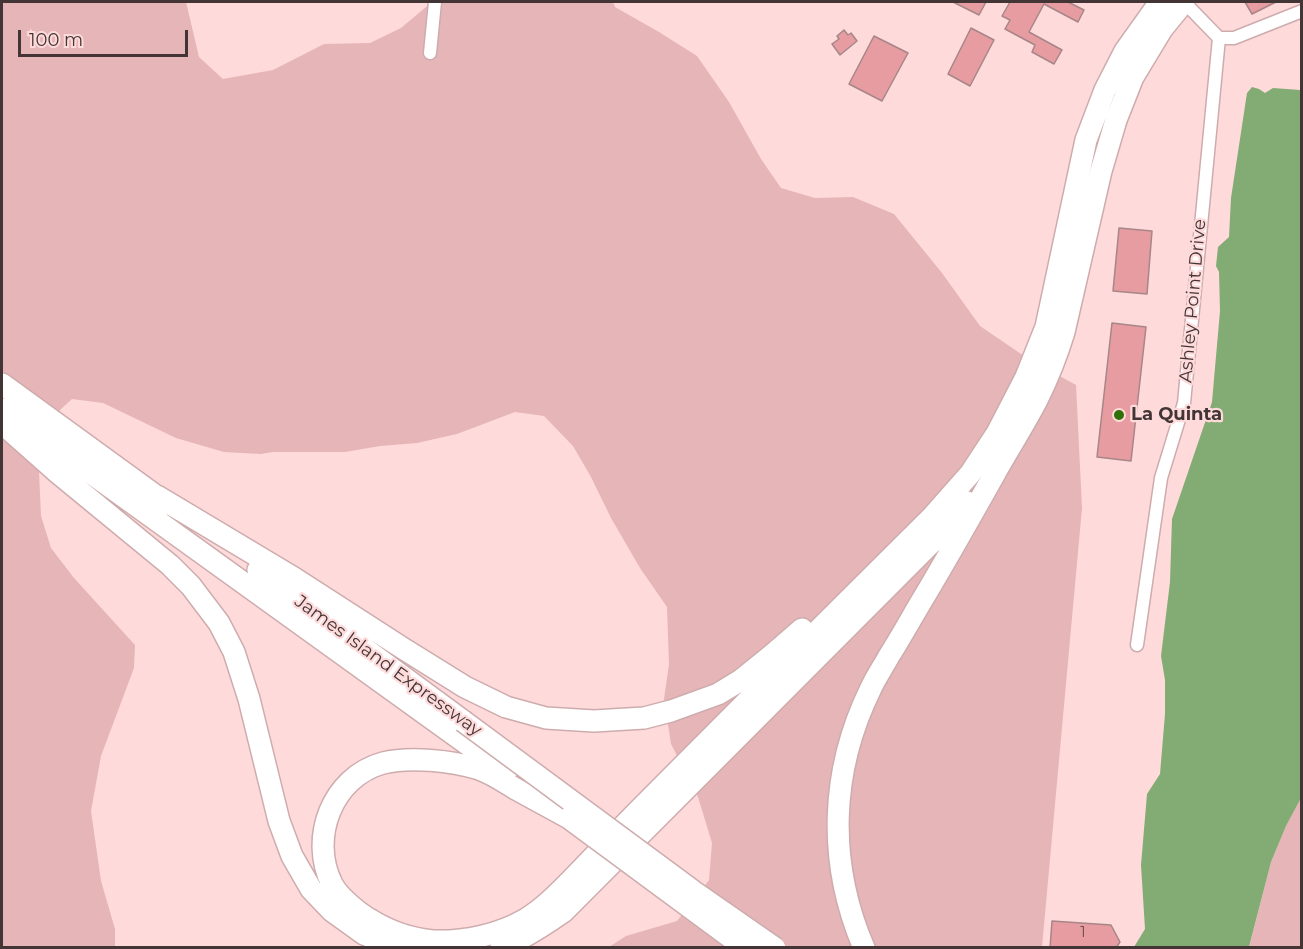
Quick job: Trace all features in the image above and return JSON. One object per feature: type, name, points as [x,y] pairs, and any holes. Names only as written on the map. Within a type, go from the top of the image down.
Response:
[{"type":"highway","points":[[1140,2],[1143,25]]},
{"type":"highway","points":[[864,948],[849,905],[838,846],[840,786],[845,757],[871,686],[1037,400],[1047,352],[1046,327],[1086,140],[1105,90],[1125,51],[1160,2]]},
{"type":"highway","points":[[569,818],[482,770],[451,762],[431,760],[383,763],[359,775],[339,792],[327,819],[323,840],[324,859],[332,886],[355,910],[382,927],[417,940],[447,942],[501,932],[545,906],[932,517],[970,474],[998,433],[1026,377],[1064,332],[1101,171],[1116,120],[1133,76],[1162,29],[1184,2]]},
{"type":"highway","name":"James Island Expressway","points":[[2,384],[693,891],[775,948]]},
{"type":"highway","name":"James Island Expressway","points":[[2,409],[452,733],[745,948]]},
{"type":"highway","points":[[2,423],[58,474],[170,565],[198,595],[219,623],[234,652],[249,699],[279,821],[292,856],[311,888],[332,911],[364,934],[399,948]]},
{"type":"highway","points":[[501,948],[537,929],[562,912],[949,525],[1017,435]]},
{"type":"highway","points":[[157,496],[294,578],[465,687],[506,707],[546,718],[594,721],[644,718],[718,694],[741,680],[772,655],[932,517]]},
{"type":"street","points":[[430,53],[435,2]]},
{"type":"street","points":[[1184,2],[1219,38],[1234,38],[1302,11]]},
{"type":"street","name":"Ashley Point Drive","points":[[1137,645],[1161,478],[1184,403],[1219,38]]},
{"type":"shaded area","points":[[2,2],[186,2],[199,57],[223,79],[273,70],[324,44],[370,43],[401,28],[432,2],[613,2],[615,7],[697,56],[729,102],[761,159],[781,188],[815,198],[853,197],[894,214],[942,273],[980,326],[1027,358],[1076,385],[1082,508],[1042,947],[609,947],[626,936],[677,921],[709,880],[712,843],[698,797],[671,744],[664,699],[669,664],[667,607],[640,568],[573,446],[544,416],[515,412],[457,434],[417,443],[345,452],[261,454],[224,452],[176,438],[103,403],[72,399],[60,410],[46,438],[39,472],[41,516],[51,548],[74,578],[135,645],[134,668],[101,756],[91,811],[101,881],[115,929],[115,947],[2,948]]},
{"type":"shaded area","points":[[1252,87],[1265,93],[1273,88],[1300,90],[1301,88],[1301,798],[1271,862],[1249,947],[1134,947],[1145,929],[1141,865],[1147,794],[1160,774],[1165,714],[1165,680],[1161,656],[1170,582],[1172,519],[1212,402],[1220,311],[1219,272],[1216,266],[1218,247],[1229,237],[1231,198],[1247,93]]},
{"type":"shaded area","points":[[1301,798],[1301,947],[1249,948],[1271,862]]},
{"type":"building","points":[[953,2],[986,2],[979,15]]},
{"type":"building","points":[[1010,2],[1068,2],[1084,10],[1078,22],[1044,4],[1029,32],[1062,50],[1054,64],[1032,52],[1035,45],[1005,29],[1010,20],[1002,16]]},
{"type":"building","points":[[1245,2],[1276,2],[1252,14]]},
{"type":"building","points":[[971,28],[994,40],[970,86],[948,74]]},
{"type":"building","points":[[844,30],[848,35],[851,33],[857,41],[840,55],[832,44],[839,39],[837,36]]},
{"type":"building","points":[[874,36],[908,53],[882,101],[849,84]]},
{"type":"building","points":[[1119,228],[1152,231],[1147,294],[1113,291]]},
{"type":"building","name":"La Quinta","points":[[1112,323],[1146,327],[1131,461],[1097,457]]},
{"type":"building","points":[[1052,921],[1111,925],[1120,942],[1116,948],[1050,948]]},
{"type":"place","name":"La Quinta","points":[[1119,415]]}]
